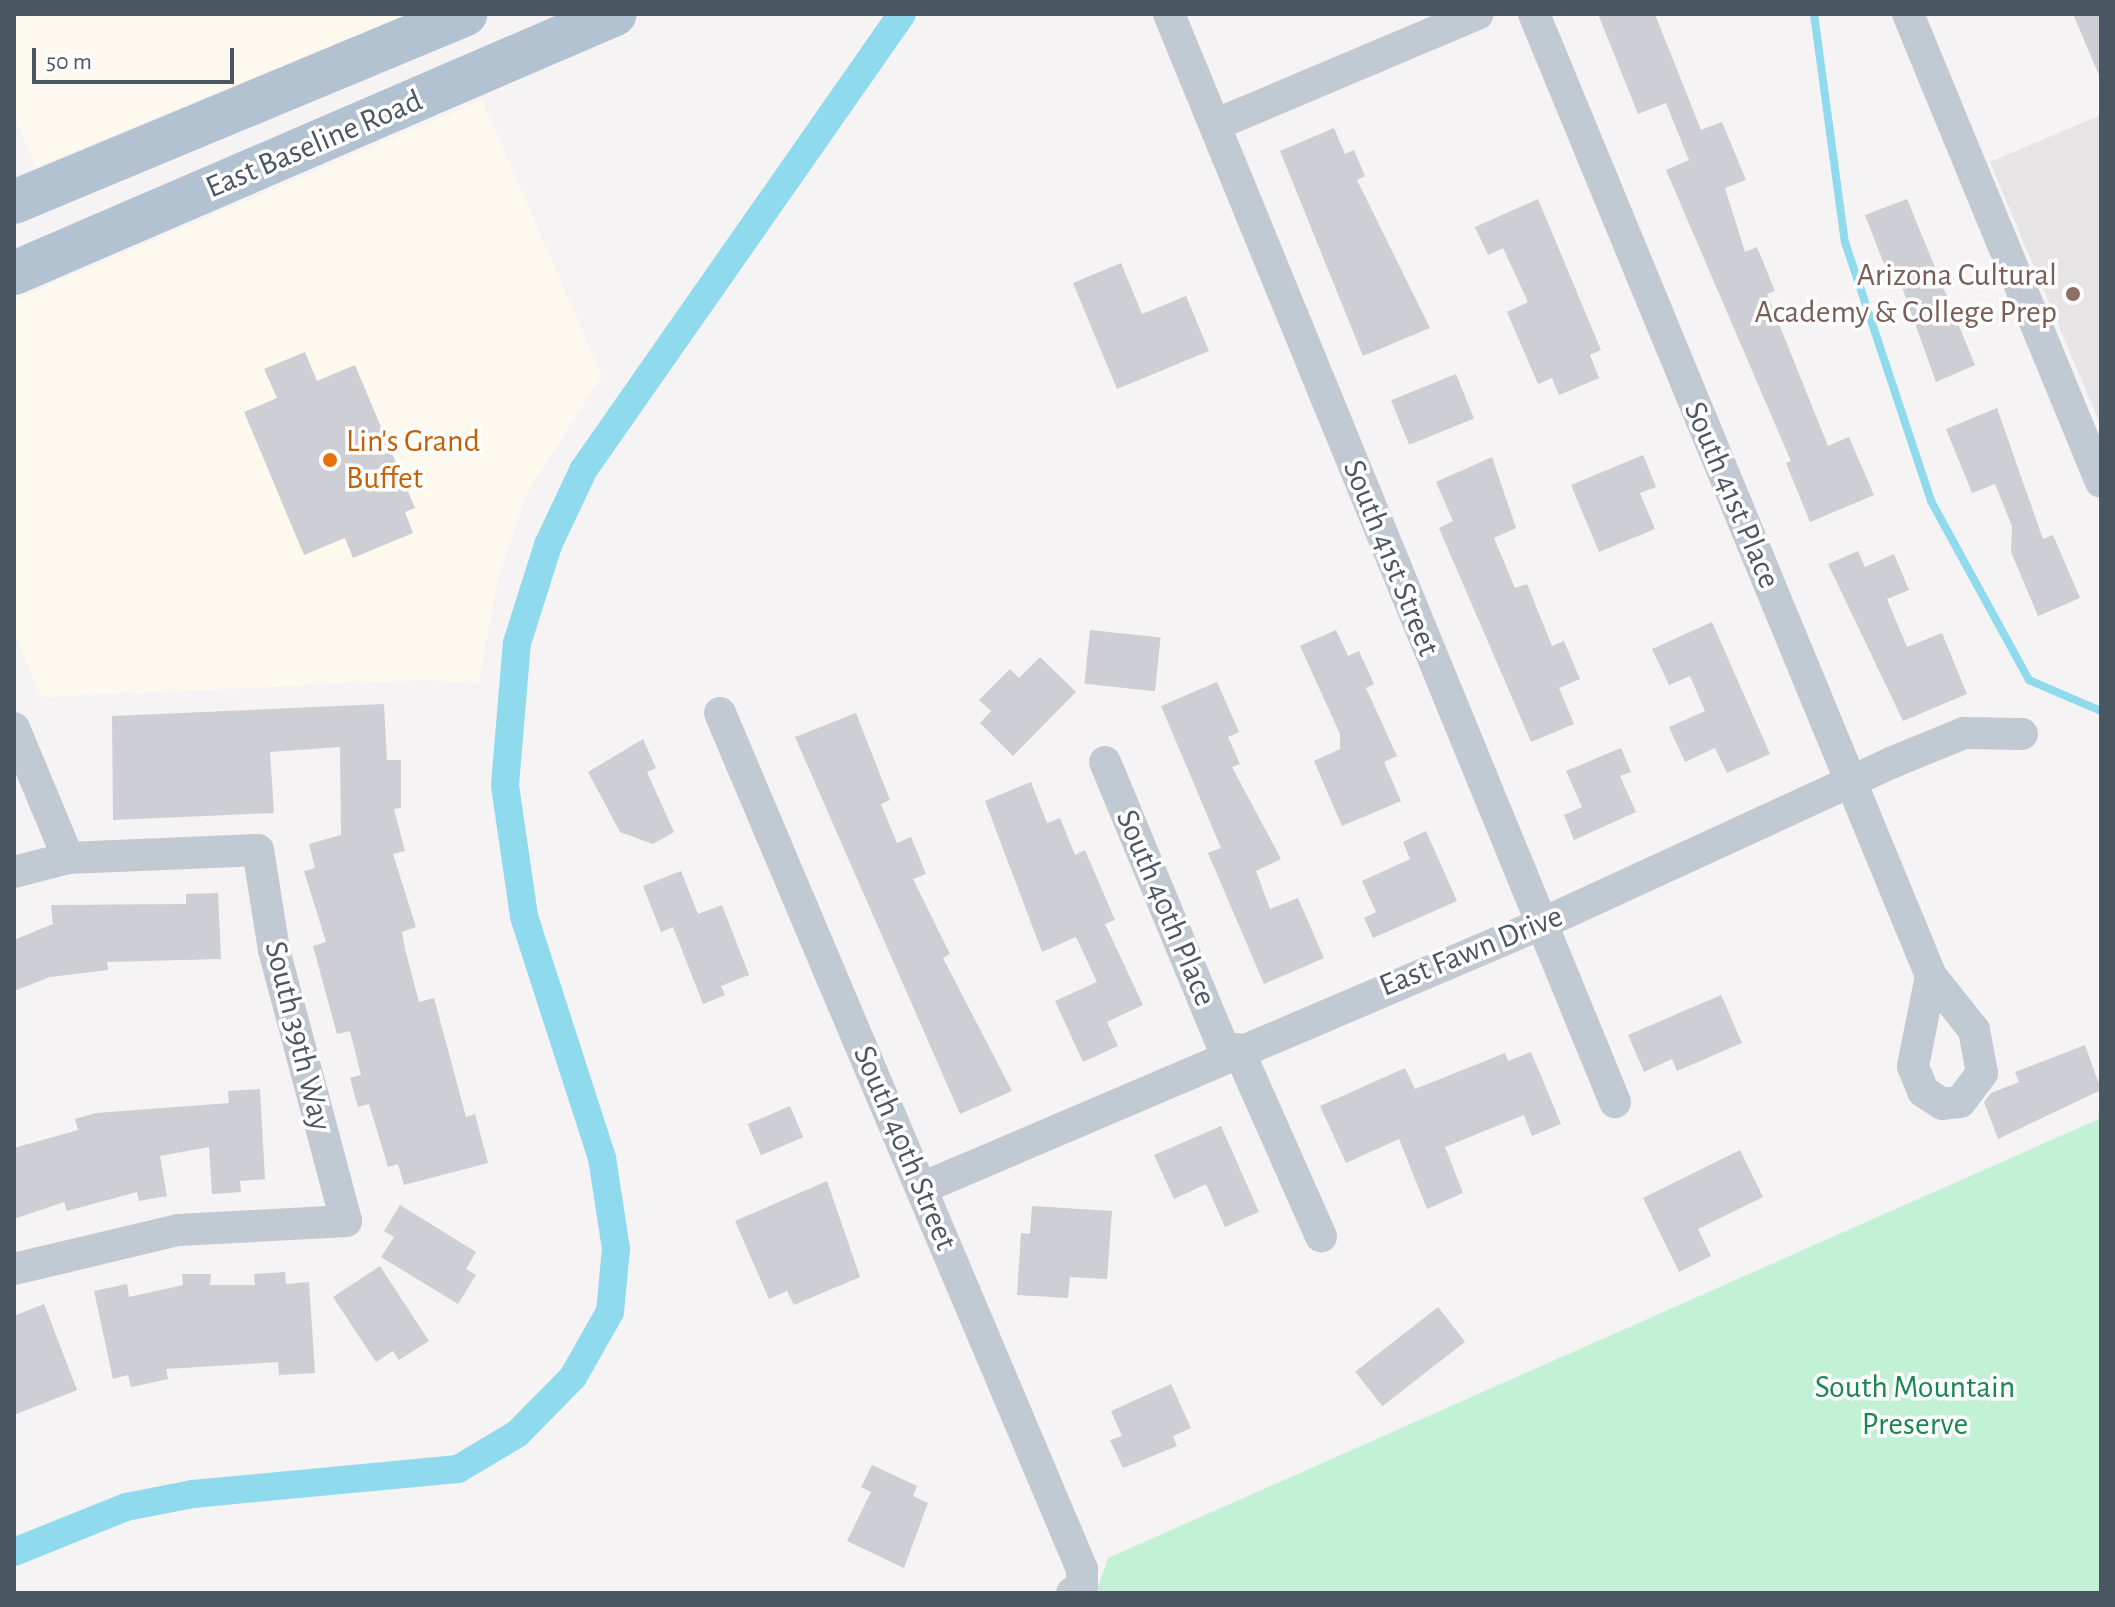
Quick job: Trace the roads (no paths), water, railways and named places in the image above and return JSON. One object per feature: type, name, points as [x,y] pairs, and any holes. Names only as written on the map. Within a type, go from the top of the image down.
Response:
[{"type":"main road","name":"East Baseline Road","points":[[14,202],[465,14]]},
{"type":"main road","name":"East Baseline Road","points":[[14,273],[615,14]]},
{"type":"main road","points":[[363,58],[383,114]]},
{"type":"street","name":"South 41st Street","points":[[1169,14],[1217,124],[1615,1102]]},
{"type":"street","points":[[1217,124],[1478,14]]},
{"type":"street","name":"South 41st Place","points":[[1534,14],[1931,976]]},
{"type":"street","points":[[1908,14],[2101,482]]},
{"type":"street","name":"South 40th Street","points":[[720,713],[1082,1569],[1077,1590]]},
{"type":"street","points":[[14,728],[68,858],[14,872]]},
{"type":"street","name":"East Fawn Drive","points":[[922,1188],[1232,1052],[1541,924],[1964,733],[2022,734]]},
{"type":"street","name":"South 40th Place","points":[[1105,762],[1232,1052],[1321,1236]]},
{"type":"street","name":"South 39th Way","points":[[14,1269],[178,1230],[346,1221],[274,950],[258,850],[68,858]]},
{"type":"waterway","points":[[14,1552],[126,1507],[193,1494],[458,1469],[517,1434],[573,1377],[610,1312],[616,1249],[602,1158],[524,916],[505,785],[517,643],[548,545],[584,469],[902,14]]},
{"type":"waterway","points":[[1814,14],[1845,242],[1931,501],[2029,680],[2101,711]]},
{"type":"place","name":"Arizona Cultural Academy & College Prep","points":[[2073,294]]},
{"type":"place","name":"Lin's Grand Buffet","points":[[330,460]]},
{"type":"park label","name":"South Mountain Preserve","points":[[1915,1406]]}]
